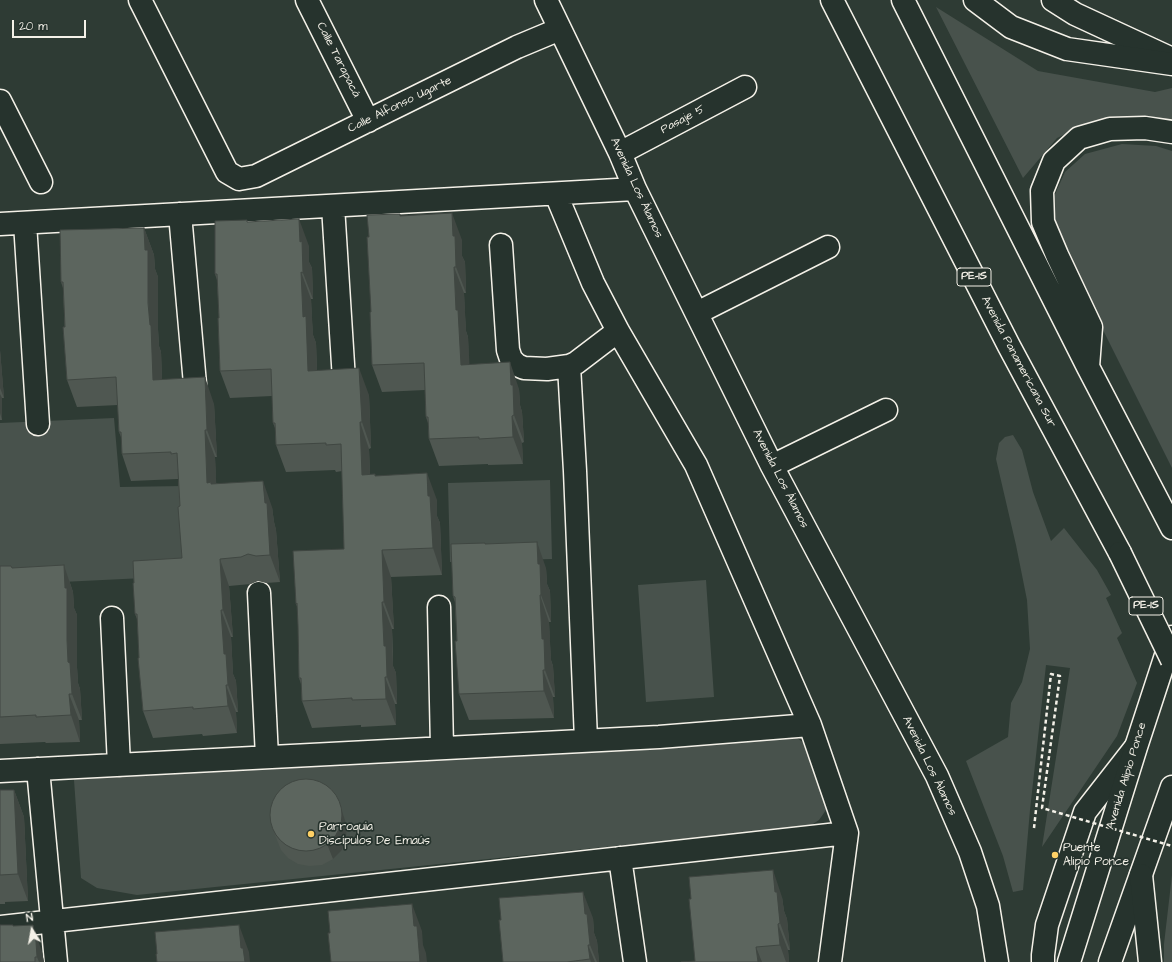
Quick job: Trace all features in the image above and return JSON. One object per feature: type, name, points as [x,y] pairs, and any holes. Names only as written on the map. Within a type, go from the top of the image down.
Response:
[{"type":"main road","name":"Calle Alfonso Ugarte","points":[[140,0],[227,172],[239,179],[256,176],[517,46],[560,29]]},
{"type":"main road","name":"Calle Tarapacá","points":[[307,0],[368,121]]},
{"type":"main road","name":"Avenida Los Álamos","points":[[546,0],[620,153],[635,189],[772,466],[937,776],[970,852],[988,906],[997,962]]},
{"type":"main road","name":"Avenida Panamericana Sur","points":[[832,0],[1009,346],[1120,553],[1172,660]]},
{"type":"main road","points":[[903,0],[1088,367],[1168,521]]},
{"type":"main road","points":[[974,0],[1011,27],[1067,49],[1172,64]]},
{"type":"main road","points":[[1052,0],[1075,14],[1172,60]]},
{"type":"main road","name":"Pasaje 5","points":[[620,153],[745,87]]},
{"type":"main road","points":[[0,101],[41,182]]},
{"type":"main road","points":[[1088,367],[1092,327],[1057,255],[1043,222],[1042,191],[1054,161],[1079,138],[1110,129],[1145,128],[1172,132]]},
{"type":"main road","points":[[0,224],[635,189]]},
{"type":"main road","points":[[556,194],[593,282],[618,331],[696,465],[810,725],[847,833],[830,962]]},
{"type":"main road","points":[[333,206],[344,380]]},
{"type":"main road","points":[[180,214],[195,384]]},
{"type":"main road","points":[[25,223],[38,424]]},
{"type":"main road","points":[[501,245],[508,350],[511,359],[517,365],[524,368],[547,369],[569,366],[576,363],[618,331]]},
{"type":"main road","points":[[697,313],[828,246]]},
{"type":"main road","points":[[569,366],[575,471],[586,740]]},
{"type":"main road","points":[[772,466],[886,410]]},
{"type":"main road","points":[[259,593],[267,757]]},
{"type":"main road","points":[[438,607],[442,748]]},
{"type":"main road","points":[[112,618],[118,765]]},
{"type":"main road","name":"Avenida Alipio Ponce","points":[[1069,962],[1172,636]]},
{"type":"main road","points":[[0,771],[659,737],[810,725]]},
{"type":"main road","points":[[1043,962],[1047,925],[1085,812],[1136,747]]},
{"type":"main road","points":[[38,769],[56,962]]},
{"type":"main road","points":[[1110,962],[1172,787]]},
{"type":"main road","points":[[0,927],[847,833]]},
{"type":"main road","points":[[620,858],[635,962]]},
{"type":"main road","points":[[1142,874],[1150,962]]},
{"type":"path","points":[[1034,828],[1050,674],[1060,676],[1042,808],[1172,846]]},
{"type":"shaded area","points":[[936,7],[1038,71],[1155,92],[1172,88],[1172,124],[1079,128],[1057,138],[1023,178]]},
{"type":"shaded area","points":[[1122,144],[1156,146],[1172,151],[1172,468],[1057,238],[1052,201],[1065,172],[1085,154]]},
{"type":"shaded area","points":[[114,418],[120,487],[183,486],[185,576],[0,585],[0,423]]},
{"type":"shaded area","points":[[1013,435],[1022,450],[1033,492],[1051,541],[1064,528],[1097,570],[1111,595],[1106,598],[1122,633],[1117,638],[1137,683],[1117,736],[1042,847],[1070,668],[1046,665],[1023,890],[1013,892],[1003,856],[966,761],[1008,737],[1011,703],[1022,682],[1030,649],[1027,600],[996,459],[999,443],[1005,437]]},
{"type":"shaded area","points":[[550,480],[552,559],[450,562],[448,483]]},
{"type":"shaded area","points":[[706,580],[714,697],[646,702],[638,585]]},
{"type":"shaded area","points":[[784,735],[796,737],[805,744],[826,798],[826,810],[819,820],[810,826],[137,895],[97,888],[81,878],[75,777]]},
{"type":"shaded area","points":[[1172,875],[1172,962],[1164,962],[1164,944]]},
{"type":"building","points":[[452,213],[453,236],[455,236],[456,267],[454,267],[456,310],[458,310],[461,365],[510,362],[511,385],[513,385],[513,437],[429,439],[428,417],[426,417],[424,363],[372,365],[367,237],[369,237],[367,215],[400,214],[400,216]]},
{"type":"building","points":[[299,219],[300,242],[302,241],[303,273],[301,272],[303,317],[306,316],[308,371],[359,368],[362,422],[360,422],[362,475],[375,474],[375,476],[427,473],[433,548],[382,550],[384,602],[382,602],[387,677],[385,677],[386,699],[352,700],[352,698],[302,701],[301,678],[299,678],[297,603],[296,604],[293,551],[344,549],[341,444],[326,445],[326,443],[276,445],[275,423],[273,423],[271,369],[220,371],[217,274],[215,274],[215,221],[247,220],[247,222]]},
{"type":"building","points":[[144,228],[145,250],[148,250],[148,303],[151,325],[153,380],[205,377],[207,483],[263,481],[265,503],[267,503],[270,555],[256,556],[248,554],[241,557],[220,559],[223,610],[221,610],[224,654],[226,654],[228,706],[143,711],[138,658],[137,614],[135,614],[133,561],[182,558],[178,507],[180,506],[177,453],[122,454],[121,432],[119,432],[116,377],[67,380],[63,327],[65,327],[63,282],[61,282],[60,230]]},
{"type":"building","points":[[537,542],[538,564],[540,564],[542,639],[544,639],[544,691],[459,694],[451,544]]},
{"type":"building","points":[[64,565],[65,588],[67,588],[68,662],[70,663],[72,694],[69,694],[71,715],[0,717],[0,566],[11,566],[12,568]]},
{"type":"building","name":"Parroquia Discípulos De Emaús","points":[[306,779],[326,785],[336,795],[342,815],[336,835],[326,845],[306,851],[286,845],[276,835],[270,815],[276,795],[286,785]]},
{"type":"building","points":[[0,790],[14,790],[18,874],[0,875]]},
{"type":"building","points":[[773,870],[780,923],[778,924],[780,945],[756,947],[758,962],[681,962],[695,961],[689,899],[691,899],[689,877]]},
{"type":"building","points":[[583,892],[585,914],[587,914],[590,959],[567,962],[503,962],[499,920],[501,920],[499,898]]},
{"type":"building","points":[[412,904],[414,926],[417,926],[420,962],[331,962],[328,933],[330,933],[328,911]]},
{"type":"building","points":[[0,925],[33,925],[37,957],[35,957],[35,962],[0,962]]},
{"type":"building","points":[[239,925],[241,948],[243,948],[245,962],[157,962],[155,932]]},
{"type":"place","name":"Parroquia Discípulos De Emaús","points":[[311,834]]},
{"type":"place","name":"Puente Alipio Ponce","points":[[1055,855]]}]
